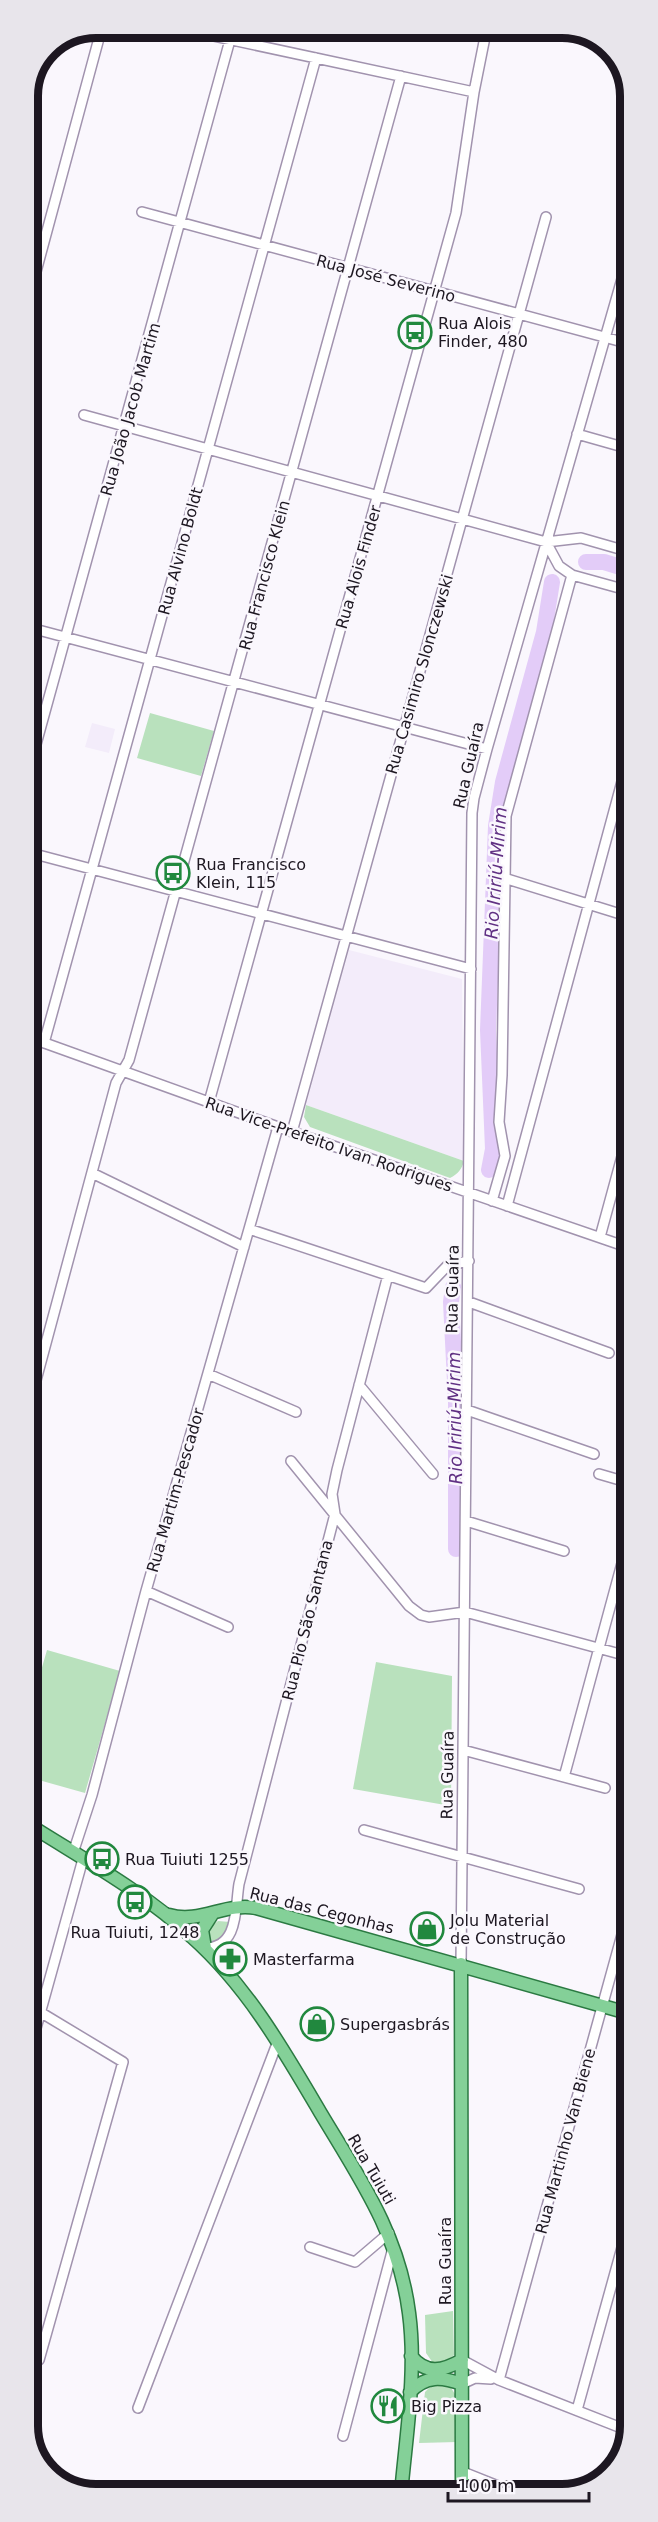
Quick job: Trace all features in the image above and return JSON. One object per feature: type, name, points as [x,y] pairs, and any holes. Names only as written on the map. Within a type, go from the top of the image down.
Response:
[{"type":"main road","name":"Rua Tuiuti","points":[[38,1830],[165,1914],[205,1948],[242,1989],[278,2041],[367,2190],[392,2240],[408,2307],[411,2356],[410,2392],[402,2484]]},
{"type":"main road","name":"Rua das Cegonhas","points":[[213,1913],[237,1906],[256,1908],[620,2010]]},
{"type":"main road","name":"Rua Tuiuti","points":[[165,1914],[185,1918],[213,1913]]},
{"type":"main road","points":[[205,1948],[202,1930],[213,1913]]},
{"type":"main road","name":"Rua Guaíra","points":[[461,1964],[462,2484]]},
{"type":"main road","points":[[411,2356],[421,2366],[435,2370],[448,2368],[462,2360]]},
{"type":"main road","points":[[410,2392],[416,2385],[431,2378],[462,2384]]},
{"type":"street","points":[[38,263],[99,38]]},
{"type":"street","points":[[221,38],[474,92]]},
{"type":"street","name":"Rua Alois Finder","points":[[209,1102],[460,196],[474,92],[485,38]]},
{"type":"street","name":"Rua João Jacob Martim","points":[[38,738],[182,223],[230,40]]},
{"type":"street","name":"Rua Alvino Boldt","points":[[45,1043],[316,58]]},
{"type":"street","name":"Rua Francisco Klein","points":[[38,1373],[116,1083],[129,1060],[235,682],[401,76]]},
{"type":"street","name":"Rua José Severino","points":[[142,212],[620,342]]},
{"type":"street","name":"Rua Casimiro Slonczewski","points":[[292,1132],[546,217]]},
{"type":"street","name":"Rua Guaíra","points":[[461,1964],[472,813],[487,750],[620,286]]},
{"type":"street","points":[[84,415],[546,542],[581,538],[620,549]]},
{"type":"street","points":[[577,434],[620,446]]},
{"type":"street","points":[[546,542],[559,566],[572,575],[620,588]]},
{"type":"street","points":[[492,1201],[505,1156],[499,1122],[502,1075],[506,816],[572,575]]},
{"type":"street","points":[[38,630],[487,750]]},
{"type":"street","points":[[507,1206],[620,789]]},
{"type":"street","points":[[38,855],[471,969]]},
{"type":"street","points":[[504,878],[620,914]]},
{"type":"street","name":"Rua Vice-Prefeito Ivan Rodrigues","points":[[38,1041],[292,1132],[620,1244]]},
{"type":"street","name":"Rua Martim-Pescador","points":[[38,2020],[92,1796],[146,1592],[278,1127]]},
{"type":"street","points":[[600,1237],[620,1164]]},
{"type":"street","points":[[92,1173],[244,1247]]},
{"type":"street","points":[[249,1229],[426,1288],[448,1265],[469,1261]]},
{"type":"street","name":"Rua Pio São Santana","points":[[205,1948],[218,1947],[227,1939],[233,1925],[239,1884],[334,1514],[332,1494],[334,1483],[388,1275]]},
{"type":"street","points":[[469,1302],[609,1353]]},
{"type":"street","points":[[208,1374],[296,1412]]},
{"type":"street","points":[[359,1385],[433,1474]]},
{"type":"street","points":[[467,1410],[594,1454]]},
{"type":"street","points":[[291,1461],[415,1612],[429,1617],[465,1612],[620,1654]]},
{"type":"street","points":[[599,1474],[620,1480]]},
{"type":"street","points":[[466,1521],[564,1551]]},
{"type":"street","points":[[564,1777],[620,1568]]},
{"type":"street","points":[[146,1592],[228,1627]]},
{"type":"street","points":[[463,1750],[605,1788]]},
{"type":"street","points":[[364,1830],[579,1889]]},
{"type":"street","name":"Rua Martinho Van Biene","points":[[499,2380],[620,1942]]},
{"type":"street","points":[[38,2360],[123,2062],[40,2012]]},
{"type":"street","points":[[138,2408],[278,2041]]},
{"type":"street","points":[[310,2247],[355,2262],[392,2240]]},
{"type":"street","points":[[343,2436],[392,2240]]},
{"type":"street","points":[[577,2410],[620,2255]]},
{"type":"street","points":[[462,2360],[499,2380],[620,2427]]},
{"type":"street","points":[[462,2384],[476,2378],[499,2380]]},
{"type":"street","points":[[463,2472],[493,2484]]},
{"type":"shaded area","points":[[92,723],[115,729],[109,753],[85,747]]},
{"type":"shaded area","points":[[349,950],[462,979],[464,1161],[306,1105]]},
{"type":"green space","points":[[150,713],[214,731],[201,776],[137,758]]},
{"type":"green space","points":[[306,1105],[464,1161],[463,1164],[461,1169],[450,1178],[310,1127],[304,1117]]},
{"type":"green space","points":[[47,1650],[120,1671],[85,1793],[38,1780],[38,1681]]},
{"type":"green space","points":[[376,1662],[452,1676],[451,1806],[353,1789]]},
{"type":"green space","points":[[218,1921],[230,1922],[222,1939],[213,1943],[210,1942],[207,1930]]},
{"type":"green space","points":[[453,2311],[454,2355],[445,2364],[433,2363],[426,2353],[425,2315]]},
{"type":"green space","points":[[439,2383],[450,2386],[456,2396],[457,2442],[419,2443],[425,2392]]},
{"type":"waterway","name":"Rio Iririú-Mirim","points":[[586,562],[604,562],[620,567]]},
{"type":"waterway","name":"Rio Iririú-Mirim","points":[[489,1170],[493,1149],[488,1030],[496,826],[503,782],[544,632],[552,582]]},
{"type":"waterway","name":"Rio Iririú-Mirim","points":[[453,1287],[451,1302],[456,1401],[456,1549]]},
{"type":"place","name":"Rua Alois Finder, 480","points":[[415,332]]},
{"type":"place","name":"Rua Francisco Klein, 115","points":[[173,873]]},
{"type":"place","name":"Rua Tuiuti 1255","points":[[102,1859]]},
{"type":"place","name":"Rua Tuiuti, 1248","points":[[135,1902]]},
{"type":"place","name":"Jolu Material de Construção","points":[[427,1929]]},
{"type":"place","name":"Masterfarma","points":[[230,1959]]},
{"type":"place","name":"Supergasbrás","points":[[317,2024]]},
{"type":"place","name":"Big Pizza","points":[[388,2406]]}]
